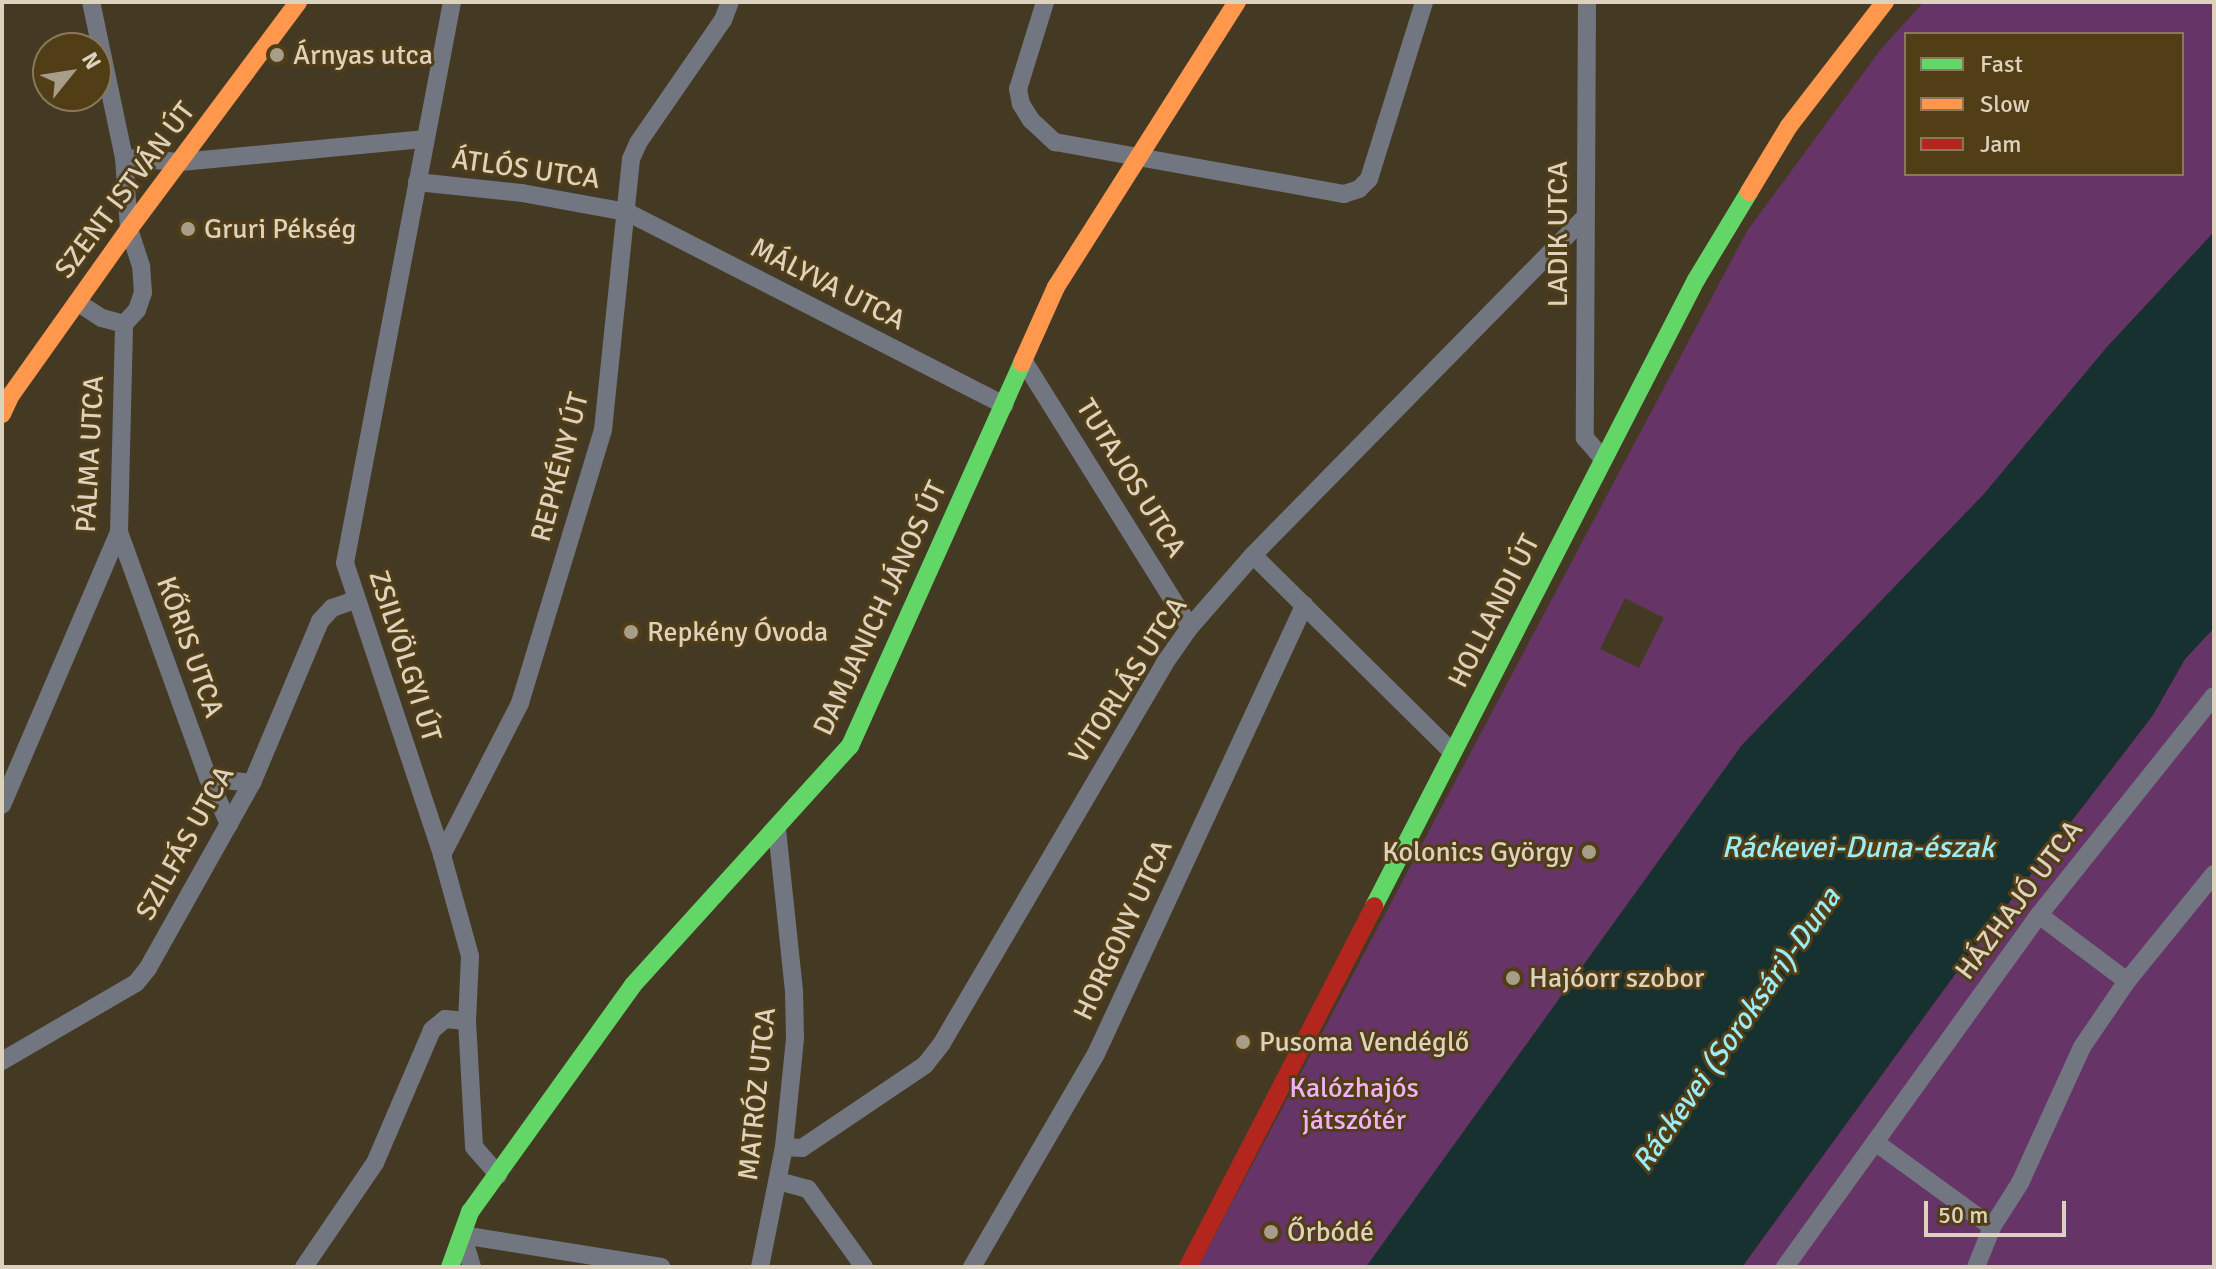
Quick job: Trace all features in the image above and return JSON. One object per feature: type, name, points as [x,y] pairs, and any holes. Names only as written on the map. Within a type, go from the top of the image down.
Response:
[{"type":"street","name":"PÁLMA UTCA","points":[[2,805],[119,532],[124,324],[137,310],[143,293],[141,266],[129,229],[124,158],[91,2]]},
{"type":"street","name":"SZENT ISTVÁN ÚT","points":[[2,414],[7,387],[77,302],[298,2]]},
{"type":"street","name":"ZSILVÖLGYI ÚT","points":[[452,2],[423,139],[345,563],[442,855],[470,956],[467,1021],[474,1147],[498,1175]]},
{"type":"street","name":"REPKÉNY ÚT","points":[[442,855],[520,703],[597,453],[608,406],[631,159],[638,143],[723,20],[730,2]]},
{"type":"street","points":[[1045,2],[1018,89],[1021,104],[1031,120],[1055,142],[1344,194],[1359,189],[1369,179],[1424,2]]},
{"type":"street","name":"DAMJANICH JÁNOS ÚT","points":[[450,1267],[470,1212],[633,985],[850,746],[1004,405],[1033,333],[1074,254],[1142,156],[1237,2]]},
{"type":"street","name":"LADIK UTCA","points":[[1587,2],[1585,438],[1603,459]]},
{"type":"street","name":"HOLLANDI ÚT","points":[[1188,1267],[1696,280],[1751,186],[1838,59],[1885,2]]},
{"type":"street","points":[[124,158],[181,162],[423,139]]},
{"type":"street","name":"ÁTLÓS UTCA","points":[[417,182],[522,193],[627,212]]},
{"type":"street","name":"MÁLYVA UTCA","points":[[627,212],[1004,405]]},
{"type":"street","name":"VITORLÁS UTCA","points":[[784,1147],[802,1148],[913,1074],[934,1054],[1164,664],[1190,627],[1253,555],[1585,217]]},
{"type":"street","points":[[77,302],[102,318],[124,324]]},
{"type":"street","name":"TUTAJOS UTCA","points":[[1023,360],[1190,627]]},
{"type":"street","name":"KŐRIS UTCA","points":[[119,532],[208,778],[229,824]]},
{"type":"street","points":[[1253,555],[1452,752]]},
{"type":"street","name":"SZILFÁS UTCA","points":[[2,1061],[136,983],[148,968],[252,783],[320,621],[332,608],[355,600]]},
{"type":"street","name":"HORGONY UTCA","points":[[972,1267],[1096,1054],[1304,605]]},
{"type":"street","name":"HÁZHAJÓ UTCA","points":[[1785,1267],[2039,915],[2214,696]]},
{"type":"street","points":[[208,778],[252,783]]},
{"type":"street","name":"MATRÓZ UTCA","points":[[760,1267],[784,1147],[795,1038],[794,991],[777,829]]},
{"type":"street","points":[[1976,1267],[1992,1227],[2020,1183],[2064,1080],[2127,981],[2214,874]]},
{"type":"street","points":[[2039,915],[2127,981]]},
{"type":"street","points":[[304,1267],[375,1163],[432,1030],[445,1019],[467,1021]]},
{"type":"street","points":[[1875,1142],[1992,1227]]},
{"type":"street","points":[[778,1181],[808,1189],[864,1267]]},
{"type":"street","points":[[472,1267],[462,1235],[661,1267]]},
{"type":"green space","name":"Kalózhajós játszótér","points":[[1924,2],[2214,2],[2214,232],[2107,347],[1984,494],[1742,745],[1366,1267],[1198,1267],[1747,231],[1881,49]],"holes":[[[1625,598],[1664,618],[1639,668],[1600,649]]]},
{"type":"green space","points":[[2214,628],[2214,1267],[1742,1267],[1972,951],[2153,715],[2185,659]]},
{"type":"water","name":"Ráckevei-Duna-észak","points":[[2214,232],[2214,628],[2185,659],[2153,715],[1972,951],[1742,1267],[1366,1267],[1742,745],[1984,494],[2107,347]]},
{"type":"traffic: fast","points":[[1374,906],[1696,280],[1749,192]]},
{"type":"traffic: fast","points":[[450,1267],[470,1212],[633,985],[850,746],[1022,363]]},
{"type":"traffic: slow","points":[[2,414],[11,395],[129,229],[298,2]]},
{"type":"traffic: slow","points":[[1022,363],[1056,287],[1237,2]]},
{"type":"traffic: slow","points":[[1749,192],[1789,126],[1885,2]]},
{"type":"traffic: jam","points":[[1188,1267],[1374,906]]},
{"type":"place","name":"Árnyas utca","points":[[277,55]]},
{"type":"place","name":"Gruri Pékség","points":[[188,229]]},
{"type":"place","name":"Repkény Óvoda","points":[[631,632]]},
{"type":"place","name":"Kolonics György","points":[[1589,852]]},
{"type":"place","name":"Hajóorr szobor","points":[[1513,978]]},
{"type":"place","name":"Pusoma Vendéglő","points":[[1243,1042]]},
{"type":"place","name":"Őrbódé","points":[[1271,1232]]},
{"type":"water label","name":"Ráckevei (Soroksári)-Duna","points":[[1737,1030]]}]
